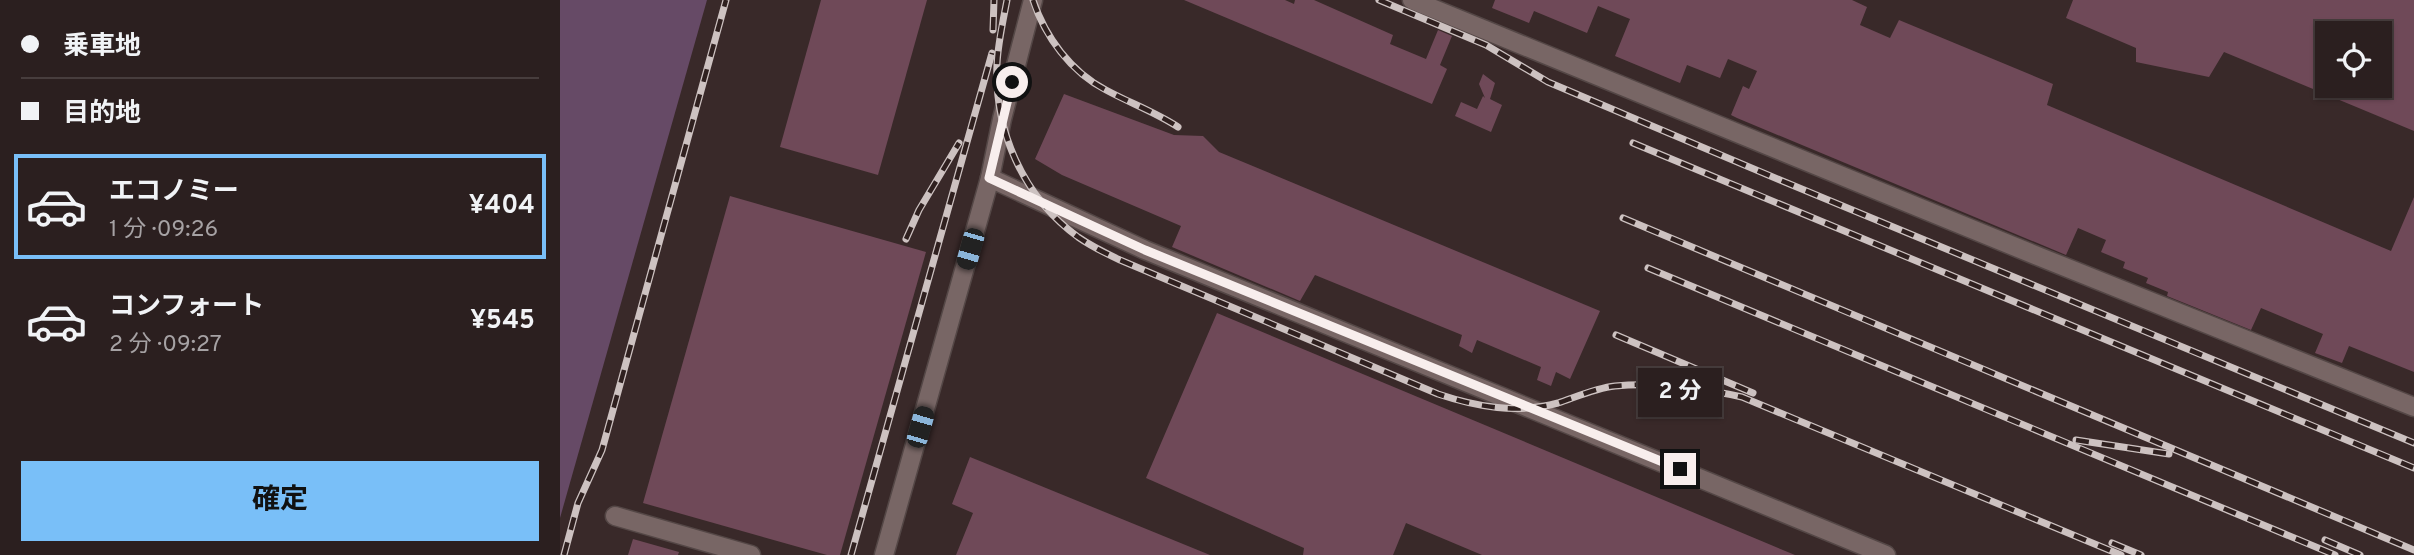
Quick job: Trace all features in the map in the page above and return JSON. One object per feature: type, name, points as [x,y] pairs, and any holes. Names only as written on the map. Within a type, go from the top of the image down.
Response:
[{"type":"lane","points":[[884,555],[989,178],[1033,0]]},
{"type":"lane","points":[[1412,0],[2414,407]]},
{"type":"lane","points":[[989,178],[1145,250],[1886,555]]},
{"type":"lane","points":[[615,516],[751,555]]},
{"type":"shaded area","points":[[560,0],[707,0],[560,518]]},
{"type":"building","points":[[821,0],[927,0],[878,175],[780,147]]},
{"type":"building","points":[[1184,0],[1285,0],[1294,4],[1295,0],[1314,0],[1393,35],[1390,44],[1426,59],[1438,30],[1452,36],[1440,65],[1447,69],[1432,104]]},
{"type":"building","points":[[1495,0],[1852,0],[1867,7],[1860,25],[1890,38],[1899,20],[2053,84],[2047,105],[2391,251],[2414,197],[2414,372],[2349,346],[2342,363],[2315,353],[2323,334],[2261,308],[2251,330],[2167,296],[2168,292],[2146,283],[2148,278],[2123,268],[2125,262],[2101,252],[2106,240],[2078,228],[2066,255],[1737,118],[1731,115],[1743,86],[1749,89],[1757,71],[1728,59],[1720,78],[1687,65],[1680,83],[1615,56],[1630,19],[1598,6],[1587,33],[1534,11],[1529,23],[1492,8]]},
{"type":"building","points":[[2073,0],[2414,0],[2414,131],[2335,98],[2392,98],[2392,21],[2315,21],[2315,90],[2224,52],[2209,77],[2136,62],[2136,48],[2066,18]]},
{"type":"building","points":[[1483,74],[1495,83],[1490,99],[1502,105],[1491,132],[1455,116],[1461,102],[1477,109],[1483,96],[1485,98],[1479,84]]},
{"type":"building","points":[[1064,94],[1174,135],[1203,136],[1219,152],[1600,311],[1570,379],[1556,372],[1551,386],[1537,380],[1541,367],[1477,340],[1472,353],[1459,346],[1462,335],[1315,275],[1300,301],[1172,247],[1181,226],[1062,175],[1035,159]]},
{"type":"building","points":[[730,196],[926,252],[840,555],[827,555],[643,503]]},
{"type":"building","points":[[1217,313],[1795,555],[1482,555],[1406,523],[1393,555],[1303,555],[1304,548],[1146,478]]},
{"type":"building","points":[[970,457],[1210,555],[956,555],[973,513],[952,504]]},
{"type":"building","points":[[633,539],[679,552],[678,555],[628,555]]},
{"type":"railway","points":[[564,555],[578,503],[602,450],[726,0]]},
{"type":"railway","points":[[993,30],[994,0]]},
{"type":"railway","points":[[1007,0],[998,56],[997,89],[1007,137],[1016,160],[1027,182],[1059,221],[1078,237],[1109,255],[1438,394],[1467,402],[1497,408],[1527,408],[1558,403],[1601,389],[1631,385],[1679,387],[1742,397],[2121,555]]},
{"type":"railway","points":[[1033,0],[1052,40],[1082,74],[1106,90],[1178,127]]},
{"type":"railway","points":[[1379,0],[1486,45],[1548,82],[2414,443]]},
{"type":"railway","points":[[851,555],[992,53]]},
{"type":"railway","points":[[906,239],[919,210],[959,143]]},
{"type":"railway","points":[[1633,143],[2414,468]]},
{"type":"railway","points":[[1623,218],[2414,550]]},
{"type":"railway","points":[[1648,268],[2335,555]]},
{"type":"railway","points":[[1616,335],[1753,393]]},
{"type":"railway","points":[[2076,440],[2169,454]]},
{"type":"railway","points":[[2325,540],[2360,555]]},
{"type":"railway","points":[[2112,543],[2141,555]]},
{"type":"route","points":[[1012,82],[989,178],[1145,250],[1680,469]]}]
